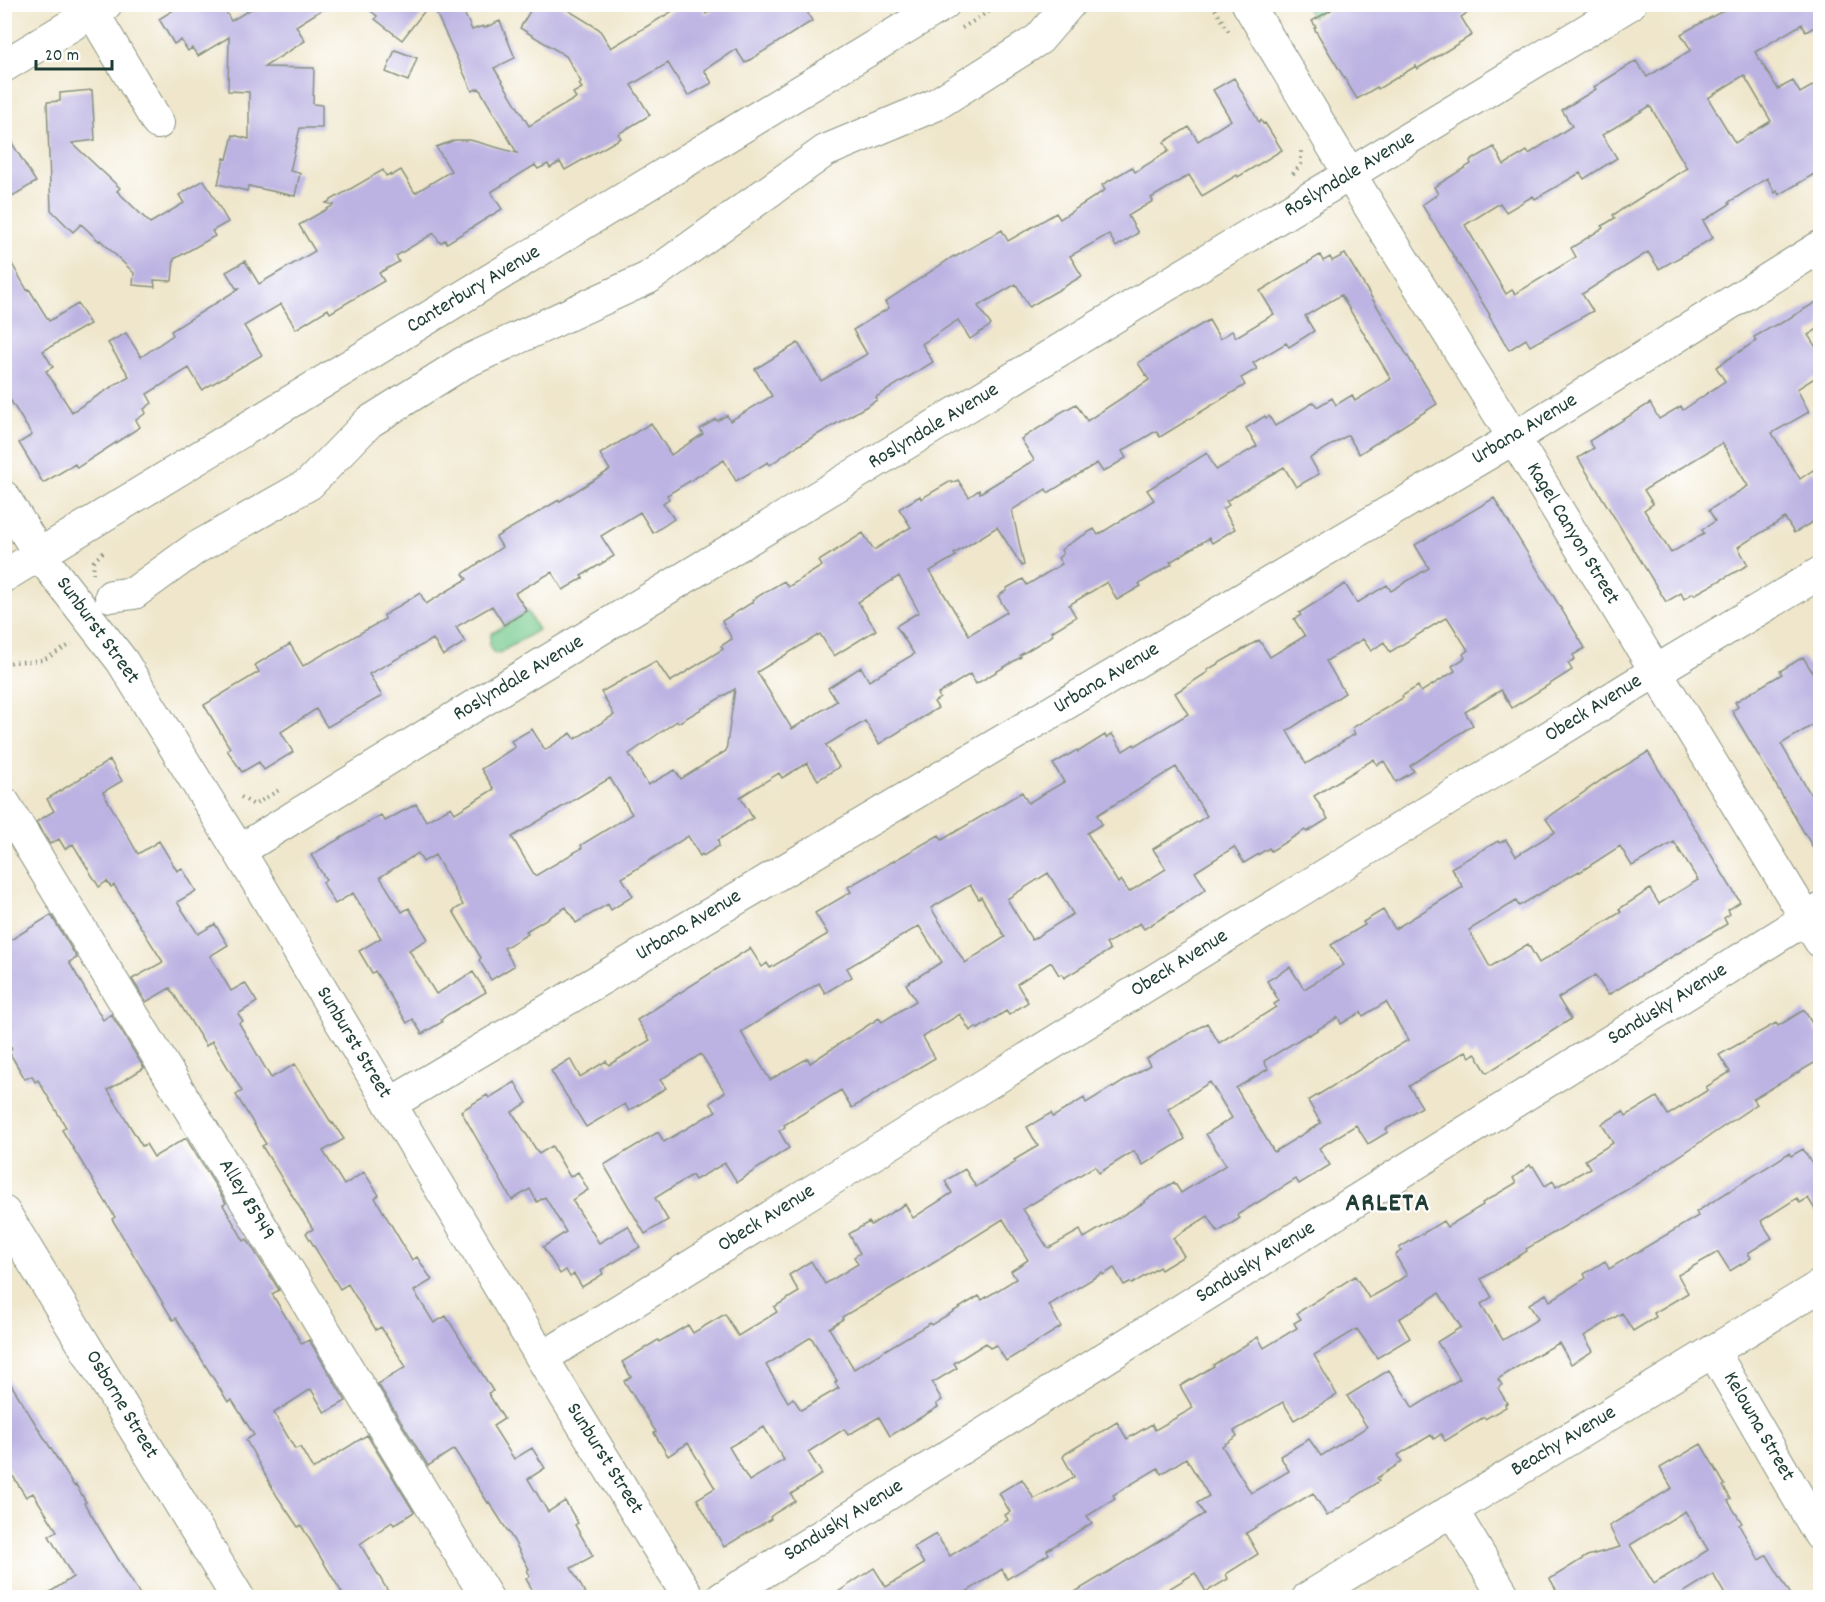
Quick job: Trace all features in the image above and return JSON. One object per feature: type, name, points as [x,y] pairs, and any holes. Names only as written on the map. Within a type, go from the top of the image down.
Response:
[{"type":"main road","name":"Osborne Street","points":[[4,1213],[238,1598]]},
{"type":"street","name":"Canterbury Avenue","points":[[4,576],[905,14],[944,4]]},
{"type":"street","points":[[111,596],[134,593],[196,548],[309,484],[369,422],[463,363],[648,278],[825,151],[935,105],[1039,39],[1069,4]]},
{"type":"street","name":"Kagel Canyon Street","points":[[1248,4],[1350,175],[1656,671],[1816,923]]},
{"type":"street","name":"Roslyndale Avenue","points":[[239,851],[1630,4]]},
{"type":"street","points":[[4,66],[100,9],[158,123]]},
{"type":"street","name":"Urbana Avenue","points":[[390,1104],[1514,438],[1821,247]]},
{"type":"street","name":"Sunburst Street","points":[[4,497],[39,554],[122,661],[689,1598]]},
{"type":"street","name":"Obeck Avenue","points":[[542,1358],[1656,671],[1821,573]]},
{"type":"street","name":"Alley 85949","points":[[4,803],[487,1598]]},
{"type":"street","name":"Sandusky Avenue","points":[[722,1598],[1816,923]]},
{"type":"street","name":"Beachy Avenue","points":[[1308,1598],[1821,1286]]},
{"type":"street","name":"Kelowna Street","points":[[1713,1351],[1821,1535]]},
{"type":"street","points":[[1452,1510],[1504,1598]]},
{"type":"path","points":[[4,663],[43,660],[72,644]]},
{"type":"green space","points":[[1304,5],[1332,5],[1312,17]]},
{"type":"green space","points":[[527,611],[538,630],[495,654],[490,647],[491,634]]},
{"type":"building","points":[[183,4],[222,4],[231,21],[258,5],[331,4],[296,26],[305,41],[264,67],[314,68],[313,104],[322,105],[322,128],[300,128],[290,171],[300,173],[295,196],[248,186],[247,191],[218,184],[224,158],[227,159],[233,135],[249,139],[249,92],[228,91],[229,37],[198,56],[192,48],[188,51],[181,40],[174,44],[159,19]]},
{"type":"building","points":[[362,4],[430,4],[402,40],[375,19],[377,16]]},
{"type":"building","points":[[432,4],[460,4],[472,30],[500,21],[515,58],[494,68],[529,126],[576,98],[573,93],[582,88],[566,56],[520,28],[534,4],[558,4],[599,29],[611,48],[684,4],[700,4],[706,14],[720,4],[803,4],[812,21],[745,63],[736,49],[704,70],[712,83],[688,96],[668,63],[631,85],[650,115],[618,134],[621,138],[565,170],[560,162],[550,168],[548,164],[538,169],[535,165],[491,192],[502,209],[447,243],[445,240],[440,243],[434,233],[396,256],[399,262],[379,273],[384,281],[330,313],[328,309],[296,329],[281,304],[244,326],[262,355],[202,390],[189,368],[147,394],[152,403],[144,409],[146,413],[136,420],[140,427],[77,468],[75,464],[43,483],[19,443],[32,435],[4,390],[4,250],[27,290],[29,289],[49,321],[78,304],[90,324],[43,351],[53,367],[46,371],[72,412],[129,376],[108,343],[126,333],[141,357],[173,335],[171,331],[240,288],[236,288],[226,272],[245,261],[259,284],[315,251],[299,225],[334,205],[326,203],[383,170],[386,176],[390,174],[391,176],[401,170],[415,193],[451,171],[436,147],[455,140],[470,140],[517,153],[479,88],[472,91]]},
{"type":"building","points":[[1341,4],[1482,4],[1461,17],[1472,35],[1417,69],[1416,66],[1357,99],[1312,21]]},
{"type":"building","points":[[1735,4],[1821,4],[1821,23],[1806,32],[1802,24],[1755,52],[1778,89],[1793,81],[1800,93],[1814,85],[1821,96],[1821,170],[1779,195],[1777,191],[1775,193],[1767,178],[1703,221],[1713,238],[1659,269],[1648,252],[1582,294],[1593,311],[1530,346],[1526,339],[1509,350],[1422,205],[1438,194],[1434,187],[1494,147],[1504,165],[1527,151],[1529,154],[1572,126],[1562,110],[1636,61],[1647,77],[1691,50],[1681,34]],"holes":[[[1744,75],[1771,121],[1735,143],[1708,98]],[[1650,106],[1687,168],[1613,215],[1615,218],[1602,226],[1603,228],[1571,248],[1576,257],[1515,294],[1512,290],[1506,294],[1465,225],[1500,203],[1506,212],[1533,196],[1535,199],[1580,173],[1584,179],[1617,158],[1602,135]]]},
{"type":"building","points":[[395,50],[417,58],[408,81],[386,72]]},
{"type":"building","points":[[1234,78],[1259,122],[1261,120],[1263,124],[1265,123],[1282,150],[1202,196],[1189,175],[1151,198],[1153,201],[1128,216],[1138,233],[1116,247],[1109,234],[1070,256],[1082,276],[1029,307],[1016,284],[978,306],[991,325],[970,339],[958,320],[922,344],[933,362],[876,397],[877,400],[794,448],[770,465],[768,462],[736,481],[724,460],[667,495],[669,499],[663,503],[674,519],[653,533],[640,512],[601,536],[614,556],[581,576],[583,578],[563,590],[552,572],[515,593],[527,611],[504,625],[492,606],[456,627],[465,642],[443,656],[433,639],[369,674],[382,696],[327,727],[316,709],[281,732],[293,752],[264,770],[259,762],[242,772],[227,750],[230,748],[204,705],[259,672],[255,665],[290,644],[303,666],[385,619],[384,615],[420,593],[426,604],[467,579],[463,574],[502,547],[496,537],[610,470],[600,454],[651,423],[671,455],[703,434],[700,429],[716,419],[717,421],[727,415],[730,421],[772,396],[755,369],[798,343],[821,381],[867,354],[853,330],[889,308],[885,302],[954,256],[1002,230],[1008,241],[1056,213],[1060,219],[1105,190],[1102,185],[1132,167],[1135,172],[1169,151],[1164,142],[1189,127],[1198,141],[1231,120],[1213,90]]},
{"type":"building","points":[[92,90],[95,140],[72,143],[120,188],[117,191],[150,223],[184,203],[179,195],[204,180],[228,222],[212,231],[215,236],[174,259],[172,281],[154,280],[155,287],[133,285],[134,273],[100,240],[81,224],[73,232],[51,210],[47,102],[60,101],[60,93]]},
{"type":"building","points":[[4,130],[36,182],[4,201]]},
{"type":"building","points":[[1345,254],[1437,404],[1359,454],[1348,435],[1310,458],[1319,474],[1296,487],[1284,467],[1226,501],[1229,505],[1223,509],[1235,529],[1212,543],[1209,538],[1170,562],[1172,564],[1117,600],[1107,582],[1069,605],[1076,617],[1051,632],[1053,635],[976,684],[970,674],[938,694],[940,698],[934,702],[938,708],[879,744],[865,721],[826,745],[839,767],[818,780],[807,763],[782,778],[779,773],[740,797],[753,818],[718,840],[719,846],[700,856],[688,836],[622,878],[633,896],[611,910],[608,904],[576,923],[566,907],[526,931],[528,934],[504,948],[514,966],[491,980],[479,960],[481,958],[453,911],[463,905],[435,855],[423,862],[418,853],[380,877],[402,912],[409,908],[428,939],[409,950],[436,994],[473,972],[486,992],[447,1015],[441,1020],[442,1022],[422,1034],[413,1019],[407,1023],[375,971],[372,973],[359,951],[381,938],[353,893],[335,904],[323,883],[326,880],[311,855],[381,815],[385,821],[416,804],[426,821],[451,807],[455,813],[494,789],[481,769],[515,747],[511,741],[532,729],[545,750],[571,733],[575,739],[614,715],[601,692],[656,661],[670,682],[723,649],[721,646],[732,639],[722,621],[753,602],[752,600],[784,581],[788,587],[822,566],[819,561],[863,533],[874,550],[911,527],[899,509],[951,481],[952,483],[958,480],[969,497],[979,490],[980,493],[1034,460],[1021,439],[1058,414],[1076,404],[1087,421],[1149,380],[1138,363],[1209,320],[1220,339],[1232,331],[1236,337],[1274,314],[1260,291],[1320,255],[1323,261],[1330,257],[1332,261]],"holes":[[[1341,295],[1391,379],[1355,401],[1352,395],[1336,405],[1332,398],[1317,407],[1314,402],[1275,426],[1269,416],[1266,418],[1265,416],[1246,428],[1257,446],[1216,470],[1207,453],[1147,490],[1154,500],[1098,535],[1094,529],[1067,545],[1061,550],[1063,554],[1058,558],[1062,564],[1027,585],[1023,579],[1007,588],[998,596],[1007,612],[969,635],[930,571],[997,527],[1022,566],[1024,565],[1012,510],[1046,489],[1048,493],[1097,463],[1103,472],[1126,458],[1122,451],[1156,431],[1160,437],[1245,385],[1241,378],[1257,369],[1253,363],[1286,343],[1289,347],[1314,331],[1305,316]],[[899,576],[919,612],[896,626],[914,654],[869,681],[861,667],[828,688],[837,701],[792,729],[757,672],[820,634],[834,656],[876,630],[858,602]],[[735,689],[726,751],[681,779],[675,770],[648,785],[629,754],[677,721],[678,723]],[[610,778],[632,814],[535,876],[512,837]]]},
{"type":"building","points":[[1821,299],[1821,327],[1808,335],[1821,355],[1821,374],[1797,389],[1809,412],[1772,433],[1800,479],[1813,470],[1821,482],[1821,517],[1794,533],[1785,518],[1738,547],[1748,565],[1694,595],[1693,593],[1684,599],[1681,593],[1666,602],[1578,458],[1594,448],[1589,441],[1650,403],[1659,419],[1681,406],[1683,410],[1725,381],[1716,367],[1756,341],[1754,337]],"holes":[[[1722,443],[1748,486],[1709,510],[1715,521],[1702,530],[1704,533],[1671,553],[1644,510],[1653,504],[1644,490]]]},
{"type":"building","points":[[1494,498],[1585,648],[1573,655],[1575,659],[1568,663],[1572,670],[1512,708],[1501,690],[1465,712],[1473,725],[1410,766],[1414,771],[1396,782],[1384,761],[1377,765],[1374,759],[1314,796],[1328,819],[1271,851],[1269,848],[1244,863],[1234,847],[1195,872],[1206,889],[1175,910],[1144,929],[1140,923],[1106,944],[1110,950],[1064,978],[1062,974],[1059,975],[1051,962],[1017,984],[1028,1002],[1009,1015],[1006,1011],[978,1029],[976,1027],[970,1031],[960,1014],[923,1037],[935,1058],[852,1108],[841,1090],[784,1125],[785,1127],[779,1131],[789,1148],[737,1182],[725,1163],[695,1180],[692,1175],[655,1198],[668,1220],[645,1234],[604,1165],[658,1132],[664,1142],[716,1111],[710,1103],[725,1092],[701,1054],[660,1080],[666,1088],[629,1111],[625,1104],[586,1127],[551,1071],[570,1059],[580,1077],[606,1061],[609,1065],[650,1040],[637,1020],[750,948],[762,967],[767,963],[770,968],[828,934],[815,913],[851,892],[848,887],[939,835],[942,840],[1022,792],[1028,803],[1064,782],[1053,764],[1105,735],[1106,738],[1112,734],[1123,751],[1134,744],[1135,746],[1188,714],[1175,693],[1208,672],[1207,670],[1259,640],[1270,657],[1305,636],[1294,619],[1301,615],[1299,613],[1345,584],[1357,603],[1387,585],[1391,591],[1429,568],[1415,545]],"holes":[[[1447,617],[1468,650],[1463,654],[1465,658],[1452,666],[1455,671],[1421,692],[1418,686],[1402,696],[1403,698],[1352,728],[1355,734],[1306,764],[1287,731],[1345,693],[1326,661],[1363,639],[1371,651],[1384,642],[1390,652]],[[1176,767],[1207,816],[1153,849],[1166,869],[1129,892],[1121,880],[1118,883],[1087,833],[1102,824],[1097,815]],[[1048,873],[1073,914],[1032,940],[1007,899]],[[970,885],[979,899],[981,897],[1005,937],[965,963],[931,908]],[[919,926],[942,962],[906,984],[916,1001],[882,1022],[879,1018],[810,1063],[808,1058],[770,1080],[741,1032],[819,983],[825,993],[852,977],[847,968]]]},
{"type":"building","points":[[1803,657],[1813,673],[1821,669],[1821,720],[1781,744],[1821,812],[1821,861],[1732,711],[1738,707],[1735,702],[1782,674],[1780,671]]},
{"type":"building","points":[[1648,752],[1740,902],[1728,910],[1730,914],[1724,918],[1727,924],[1608,995],[1595,975],[1558,998],[1571,1019],[1487,1073],[1475,1053],[1470,1057],[1466,1051],[1409,1086],[1422,1107],[1386,1129],[1388,1132],[1368,1144],[1356,1125],[1319,1148],[1330,1165],[1299,1184],[1296,1179],[1237,1215],[1240,1218],[1218,1232],[1208,1216],[1173,1238],[1184,1256],[1161,1270],[1159,1267],[1132,1284],[1130,1282],[1124,1285],[1114,1268],[1103,1275],[1102,1273],[1049,1305],[1061,1327],[1006,1361],[996,1345],[990,1348],[986,1343],[954,1363],[957,1368],[932,1383],[942,1400],[936,1404],[938,1407],[890,1436],[879,1417],[848,1435],[844,1429],[808,1452],[822,1474],[791,1494],[795,1501],[775,1513],[770,1517],[771,1519],[724,1547],[697,1499],[715,1488],[688,1443],[668,1456],[624,1381],[631,1377],[622,1362],[688,1325],[693,1333],[725,1314],[738,1336],[777,1312],[774,1307],[799,1292],[789,1275],[811,1261],[825,1284],[858,1264],[854,1257],[860,1253],[849,1234],[869,1222],[871,1225],[905,1204],[913,1218],[952,1193],[945,1181],[965,1169],[976,1187],[1038,1146],[1027,1127],[1051,1113],[1053,1117],[1084,1098],[1086,1103],[1113,1088],[1150,1065],[1146,1059],[1207,1023],[1219,1043],[1276,1007],[1274,1004],[1279,1001],[1267,981],[1290,967],[1304,989],[1344,965],[1331,945],[1365,925],[1363,922],[1383,910],[1395,929],[1463,887],[1451,868],[1498,841],[1499,843],[1506,840],[1516,856],[1555,832],[1546,819],[1603,779]],"holes":[[[1674,842],[1698,880],[1659,904],[1650,889],[1619,909],[1621,912],[1539,963],[1528,944],[1490,967],[1469,930],[1516,901],[1519,906],[1580,872],[1620,846],[1632,866]],[[1386,1002],[1408,1040],[1308,1101],[1321,1123],[1274,1152],[1236,1088],[1268,1069],[1264,1061],[1308,1034],[1338,1017],[1341,1024],[1361,1012],[1363,1016]],[[1210,1082],[1232,1118],[1206,1134],[1226,1165],[1181,1193],[1174,1182],[1084,1238],[1080,1230],[1049,1248],[1023,1209],[1095,1166],[1099,1173],[1134,1151],[1143,1165],[1185,1139],[1168,1109]],[[1003,1219],[1028,1260],[1011,1271],[1016,1279],[982,1300],[979,1296],[931,1325],[930,1323],[854,1369],[829,1328],[843,1319],[842,1317]],[[811,1337],[839,1388],[801,1410],[793,1398],[788,1402],[766,1365]],[[764,1427],[784,1460],[749,1481],[729,1447]]]},
{"type":"building","points":[[110,760],[122,781],[103,792],[138,854],[159,841],[177,871],[182,868],[196,891],[177,902],[198,934],[215,924],[228,945],[210,956],[231,991],[245,983],[257,1002],[238,1014],[243,1021],[239,1023],[271,1078],[295,1064],[332,1124],[344,1139],[323,1151],[344,1185],[364,1172],[379,1195],[375,1198],[412,1260],[417,1257],[432,1280],[414,1291],[434,1323],[446,1316],[493,1391],[488,1393],[504,1419],[493,1426],[514,1459],[532,1448],[545,1468],[528,1479],[548,1512],[565,1501],[578,1523],[575,1525],[593,1556],[571,1568],[588,1598],[537,1598],[526,1579],[530,1576],[527,1570],[529,1569],[514,1541],[454,1449],[428,1466],[378,1384],[406,1367],[381,1327],[376,1330],[348,1284],[340,1289],[306,1233],[313,1229],[262,1146],[266,1144],[236,1095],[242,1091],[212,1041],[206,1046],[170,988],[146,1002],[132,979],[163,962],[114,885],[111,887],[107,881],[99,887],[73,844],[65,849],[59,839],[50,844],[36,822],[54,811],[47,799]]},
{"type":"building","points":[[51,915],[77,958],[69,962],[103,1020],[111,1014],[144,1068],[108,1090],[142,1146],[146,1144],[154,1157],[186,1138],[226,1203],[223,1205],[244,1241],[247,1239],[279,1290],[272,1294],[302,1344],[309,1340],[346,1401],[325,1413],[311,1389],[274,1413],[295,1449],[300,1447],[313,1469],[367,1435],[414,1512],[394,1525],[392,1522],[360,1544],[392,1598],[345,1598],[301,1525],[298,1527],[277,1496],[246,1440],[254,1435],[232,1400],[228,1402],[176,1318],[173,1320],[112,1219],[115,1217],[62,1130],[66,1127],[38,1080],[35,1082],[32,1076],[25,1079],[9,1052],[12,1049],[4,1037],[4,944]]},
{"type":"building","points":[[1804,1010],[1821,1038],[1821,1059],[1753,1099],[1757,1104],[1643,1180],[1526,1249],[1527,1251],[1481,1279],[1492,1297],[1481,1304],[1503,1340],[1538,1319],[1529,1304],[1546,1294],[1550,1301],[1586,1278],[1584,1274],[1605,1261],[1609,1269],[1698,1216],[1696,1212],[1789,1153],[1791,1156],[1803,1149],[1821,1177],[1821,1219],[1808,1198],[1800,1203],[1797,1198],[1761,1221],[1772,1238],[1748,1253],[1751,1258],[1730,1271],[1718,1252],[1678,1275],[1688,1293],[1654,1313],[1656,1317],[1633,1331],[1622,1313],[1584,1336],[1593,1351],[1571,1364],[1559,1343],[1533,1357],[1498,1379],[1502,1385],[1498,1388],[1507,1403],[1506,1407],[1485,1419],[1484,1417],[1445,1441],[1441,1434],[1434,1439],[1431,1435],[1398,1455],[1402,1462],[1377,1478],[1379,1481],[1327,1516],[1313,1493],[1246,1533],[1258,1554],[1226,1574],[1228,1579],[1206,1592],[1195,1573],[1154,1598],[1065,1598],[1204,1514],[1197,1503],[1209,1496],[1186,1458],[1161,1474],[1158,1468],[1113,1495],[1115,1499],[1087,1516],[1092,1523],[1047,1550],[1049,1554],[1007,1579],[1002,1569],[957,1598],[829,1598],[874,1568],[886,1587],[924,1564],[914,1547],[936,1534],[950,1556],[1008,1520],[1005,1515],[1010,1512],[999,1493],[1022,1479],[1034,1499],[1074,1477],[1063,1457],[1065,1454],[1117,1422],[1127,1439],[1152,1424],[1155,1430],[1193,1408],[1180,1386],[1258,1337],[1264,1348],[1297,1328],[1294,1323],[1301,1319],[1297,1313],[1355,1276],[1369,1298],[1387,1288],[1407,1275],[1395,1255],[1401,1251],[1399,1248],[1443,1221],[1447,1227],[1483,1205],[1482,1203],[1516,1183],[1513,1178],[1530,1165],[1533,1166],[1545,1186],[1553,1181],[1556,1187],[1590,1168],[1585,1160],[1613,1143],[1602,1124],[1623,1111],[1626,1116],[1657,1097],[1668,1115],[1708,1090],[1706,1087],[1730,1072],[1719,1055],[1776,1023],[1778,1026]],"holes":[[[1439,1293],[1461,1327],[1437,1342],[1460,1379],[1413,1408],[1389,1370],[1347,1396],[1367,1427],[1321,1456],[1309,1439],[1280,1456],[1289,1471],[1251,1493],[1222,1446],[1237,1436],[1234,1431],[1283,1402],[1294,1420],[1337,1395],[1314,1355],[1357,1329],[1377,1358],[1410,1338],[1399,1319]]]},
{"type":"building","points":[[515,1082],[527,1103],[512,1112],[539,1154],[552,1146],[570,1177],[578,1172],[588,1190],[572,1200],[599,1243],[628,1226],[640,1247],[601,1270],[603,1274],[582,1287],[574,1274],[570,1277],[566,1270],[560,1274],[543,1247],[566,1232],[545,1197],[537,1202],[530,1189],[512,1200],[461,1111]]},
{"type":"building","points":[[4,1373],[74,1486],[76,1485],[86,1502],[84,1503],[142,1598],[41,1598],[73,1577],[49,1536],[57,1531],[33,1493],[26,1497],[4,1462]]},
{"type":"building","points":[[1701,1444],[1725,1485],[1723,1486],[1731,1499],[1728,1501],[1742,1523],[1739,1525],[1759,1560],[1767,1555],[1793,1598],[1727,1598],[1713,1574],[1675,1598],[1561,1598],[1550,1579],[1587,1556],[1620,1547],[1609,1526],[1672,1488],[1660,1468]],"holes":[[[1685,1511],[1708,1550],[1654,1584],[1630,1545]]]},
{"type":"district","name":"ARLETA","points":[[1388,1204]]}]
